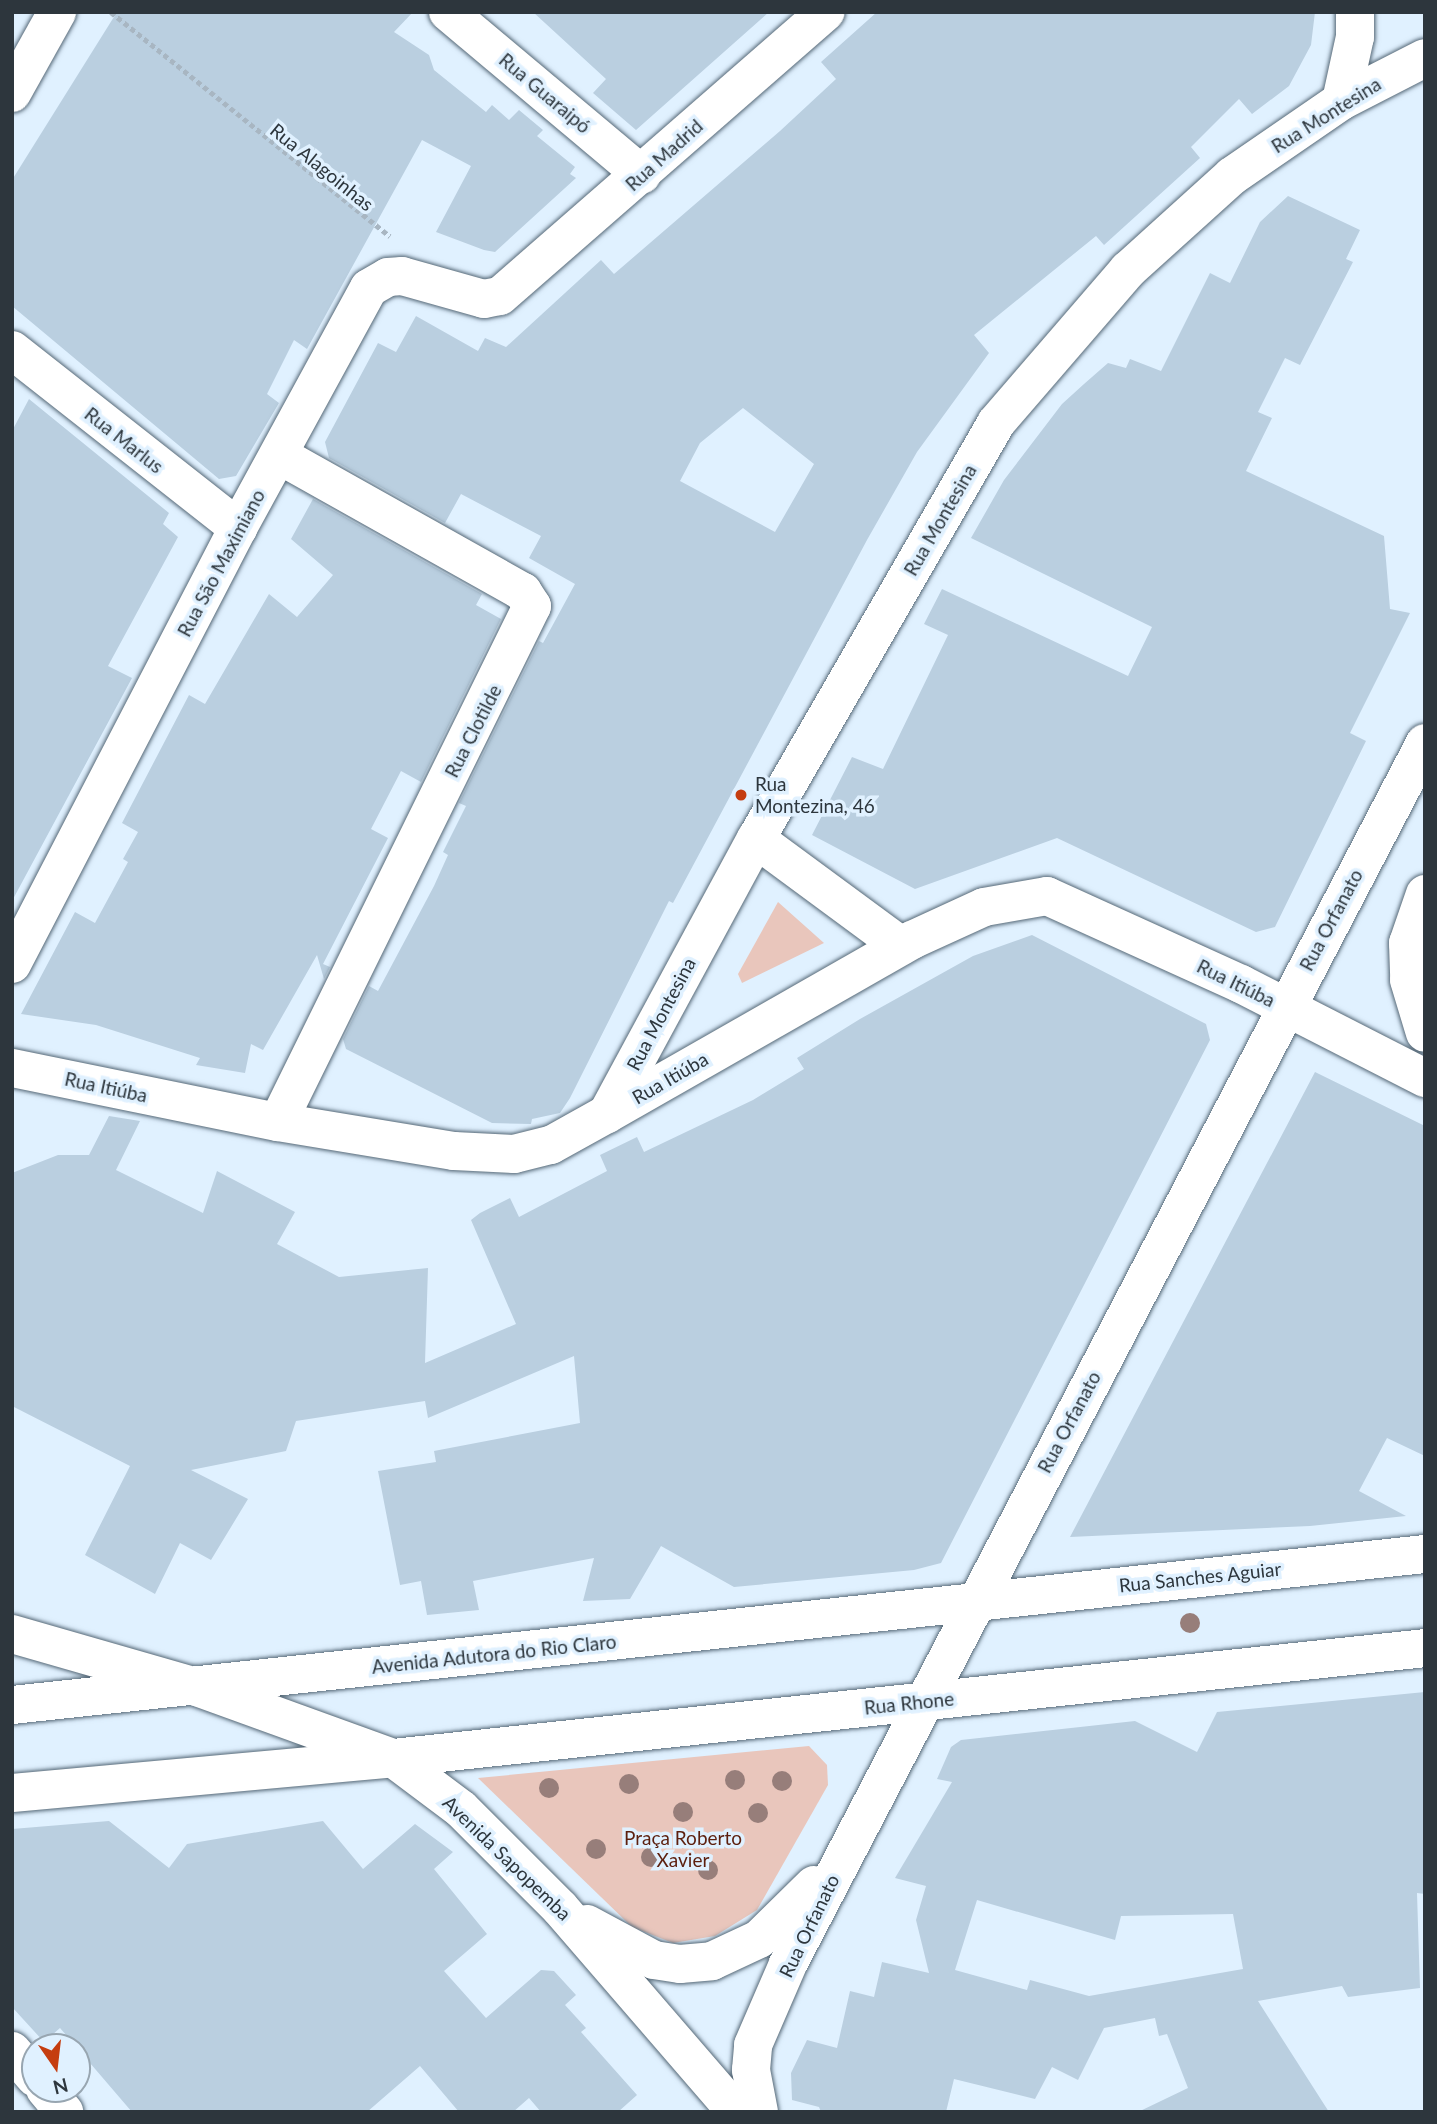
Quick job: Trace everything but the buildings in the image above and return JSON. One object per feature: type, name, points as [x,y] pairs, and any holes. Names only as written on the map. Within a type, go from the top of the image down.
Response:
[{"type":"main road","points":[[12,93],[57,12]]},
{"type":"main road","name":"Rua Guaraipó","points":[[448,12],[642,175]]},
{"type":"main road","name":"Rua Madrid","points":[[500,296],[642,175],[825,12]]},
{"type":"main road","points":[[1355,12],[1355,93]]},
{"type":"main road","name":"Rua Montesina","points":[[607,1114],[756,839],[996,423],[1128,270],[1232,176],[1355,93],[1425,58]]},
{"type":"main road","name":"Rua São Maximiano","points":[[12,964],[238,528],[376,282],[402,276],[484,299],[500,296]]},
{"type":"main road","name":"Rua Marlus","points":[[12,350],[238,528]]},
{"type":"main road","name":"Rua Clotilde","points":[[278,1122],[533,606],[523,592],[279,455]]},
{"type":"main road","name":"Rua Orfanato","points":[[760,2112],[751,2070],[752,2045],[855,1834],[975,1601],[1284,1007],[1425,743]]},
{"type":"main road","points":[[756,839],[901,946]]},
{"type":"main road","points":[[1425,894],[1408,943],[1409,980],[1425,1033]]},
{"type":"main road","name":"Rua Itiúba","points":[[12,1068],[278,1122],[454,1151],[514,1154],[551,1145],[901,946],[984,907],[1047,896],[1284,1007],[1425,1078]]},
{"type":"main road","name":"Rua Sanches Aguiar","points":[[975,1601],[1425,1554]]},
{"type":"main road","name":"Avenida Adutora do Rio Claro","points":[[12,1705],[975,1601]]},
{"type":"main road","name":"Avenida Sapopemba","points":[[12,1634],[197,1687],[393,1758],[461,1809],[560,1908],[736,2112]]},
{"type":"main road","name":"Rua Rhone","points":[[393,1758],[1425,1648]]},
{"type":"main road","points":[[12,1793],[393,1758]]},
{"type":"main road","points":[[560,1908],[612,1941],[654,1960],[696,1964],[726,1958],[771,1930],[855,1834]]},
{"type":"path","name":"Rua Alagoinhas","points":[[111,12],[374,227],[397,240]]},
{"type":"green space","points":[[778,902],[824,943],[742,983],[738,974]]},
{"type":"green space","name":"Praça Roberto Xavier","points":[[809,1746],[827,1765],[828,1785],[757,1910],[715,1936],[673,1943],[632,1927],[478,1778]]},
{"type":"place","name":"Rua Montezina, 46","points":[[741,795]]}]
